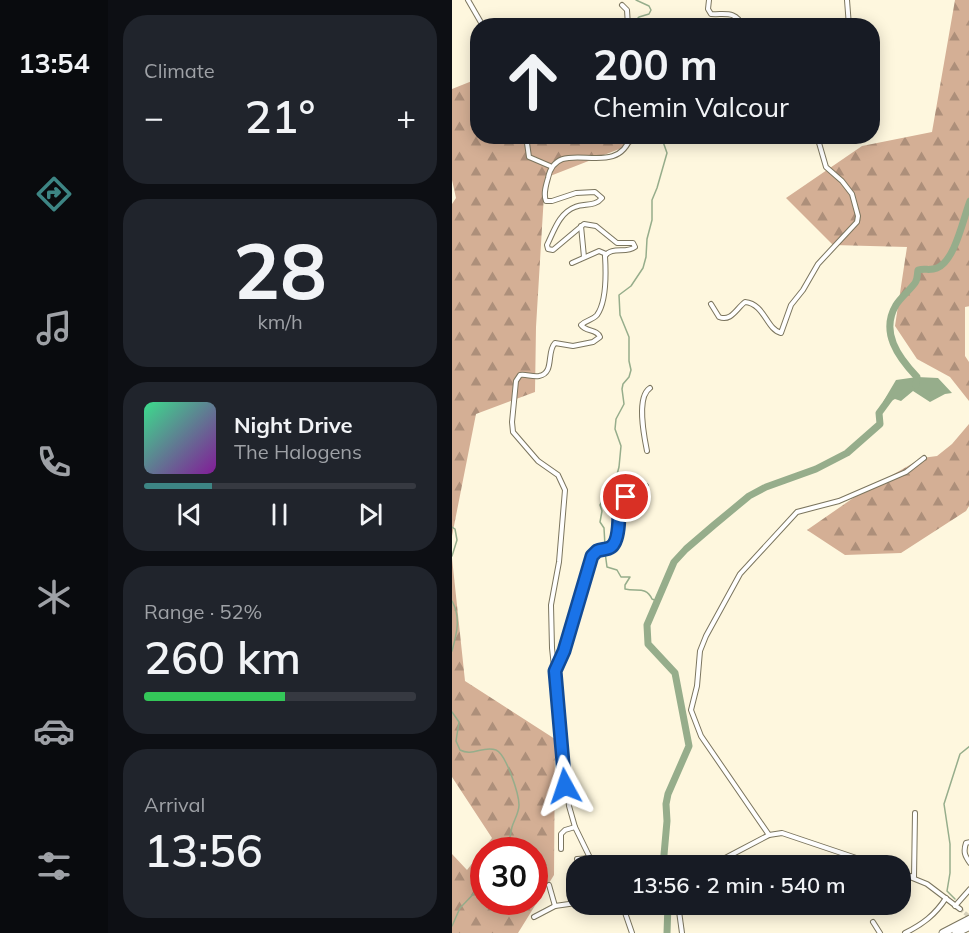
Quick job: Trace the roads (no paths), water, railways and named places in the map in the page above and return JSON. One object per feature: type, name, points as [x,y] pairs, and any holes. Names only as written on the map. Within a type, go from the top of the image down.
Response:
[{"type":"highway","points":[[943,933],[970,919]]},
{"type":"highway","points":[[956,933],[970,926]]},
{"type":"street","points":[[468,0],[478,18]]},
{"type":"street","points":[[709,0],[708,9],[711,14],[729,13],[738,18]]},
{"type":"street","points":[[847,0],[848,18]]},
{"type":"street","points":[[622,5],[628,10],[628,18]]},
{"type":"street","points":[[527,144],[529,157],[550,166]]},
{"type":"street","points":[[606,254],[611,251],[630,251],[635,246],[633,243],[617,243],[592,224],[581,225],[553,250],[548,249],[547,245],[564,214],[573,208],[595,204],[602,198],[595,192],[576,193],[546,201],[544,198],[550,166],[563,158],[607,158],[615,155],[627,144]]},
{"type":"street","points":[[712,304],[719,317],[726,318],[731,317],[745,302],[749,302],[762,312],[774,330],[781,333],[791,305],[818,264],[857,222],[858,216],[852,194],[842,181],[826,167],[819,144]]},
{"type":"street","points":[[581,225],[584,256]]},
{"type":"street","points":[[572,263],[599,251],[606,254]]},
{"type":"street","points":[[589,855],[575,827],[565,786],[555,671],[551,605],[565,490],[558,475],[538,460],[513,432],[512,422],[516,381],[522,374],[539,376],[546,372],[549,367],[551,348],[555,344],[573,346],[593,342],[600,337],[581,325],[594,318],[601,308],[606,279],[606,254]]},
{"type":"street","points":[[647,451],[642,415],[645,392],[650,388]]},
{"type":"street","points":[[769,835],[713,756],[694,719],[692,702],[697,686],[698,661],[706,636],[740,574],[797,512],[839,501],[906,472],[924,458]]},
{"type":"street","points":[[555,671],[564,651],[592,556],[597,551],[609,549],[614,544],[618,530],[619,502],[646,486]]},
{"type":"street","points":[[916,813],[912,877],[927,884],[960,909]]},
{"type":"street","points":[[561,849],[561,834],[575,827]]},
{"type":"street","points":[[731,855],[769,835],[788,834],[848,855]]},
{"type":"street","points":[[970,842],[966,843],[964,855],[970,863]]},
{"type":"street","points":[[549,885],[555,906]]},
{"type":"street","points":[[955,906],[970,889]]},
{"type":"street","points":[[905,933],[931,917],[946,898]]},
{"type":"street","points":[[534,917],[555,906],[566,904]]},
{"type":"street","points":[[626,915],[632,933]]},
{"type":"street","points":[[680,915],[682,933]]},
{"type":"street","points":[[873,922],[880,933]]},
{"type":"waterway","points":[[636,0],[649,6],[651,10],[649,14],[638,18]]},
{"type":"waterway","points":[[605,546],[604,528],[600,522],[602,511],[600,505],[616,478],[619,467],[621,446],[615,429],[616,419],[624,404],[623,384],[631,370],[629,337],[620,315],[619,295],[631,286],[643,268],[652,220],[652,200],[667,153],[664,144]]},
{"type":"waterway","points":[[916,385],[917,377],[903,361],[893,344],[890,325],[892,315],[898,302],[916,281],[918,270],[937,268],[949,257],[958,239],[970,201]]},
{"type":"waterway","points":[[664,855],[668,794],[689,746],[675,673],[648,644],[647,625],[674,562],[686,549],[749,496],[766,487],[816,469],[847,453],[880,424],[879,413],[890,398]]},
{"type":"waterway","points":[[452,527],[455,529],[457,540],[452,556]]},
{"type":"waterway","points":[[605,552],[607,567],[617,570],[621,577],[630,577],[625,589],[647,592],[652,599],[657,601]]},
{"type":"waterway","points":[[452,601],[457,619],[457,631],[452,651]]},
{"type":"waterway","points":[[452,712],[459,722],[456,741],[460,750],[465,752],[496,750],[504,759],[517,792],[519,805],[510,837]]},
{"type":"waterway","points":[[955,899],[947,891],[950,873],[950,844],[944,804],[960,754],[970,746]]},
{"type":"waterway","points":[[452,926],[460,908],[470,898]]},
{"type":"waterway","points":[[667,933],[668,915]]},
{"type":"tunnel","points":[[960,909],[970,917]]}]
